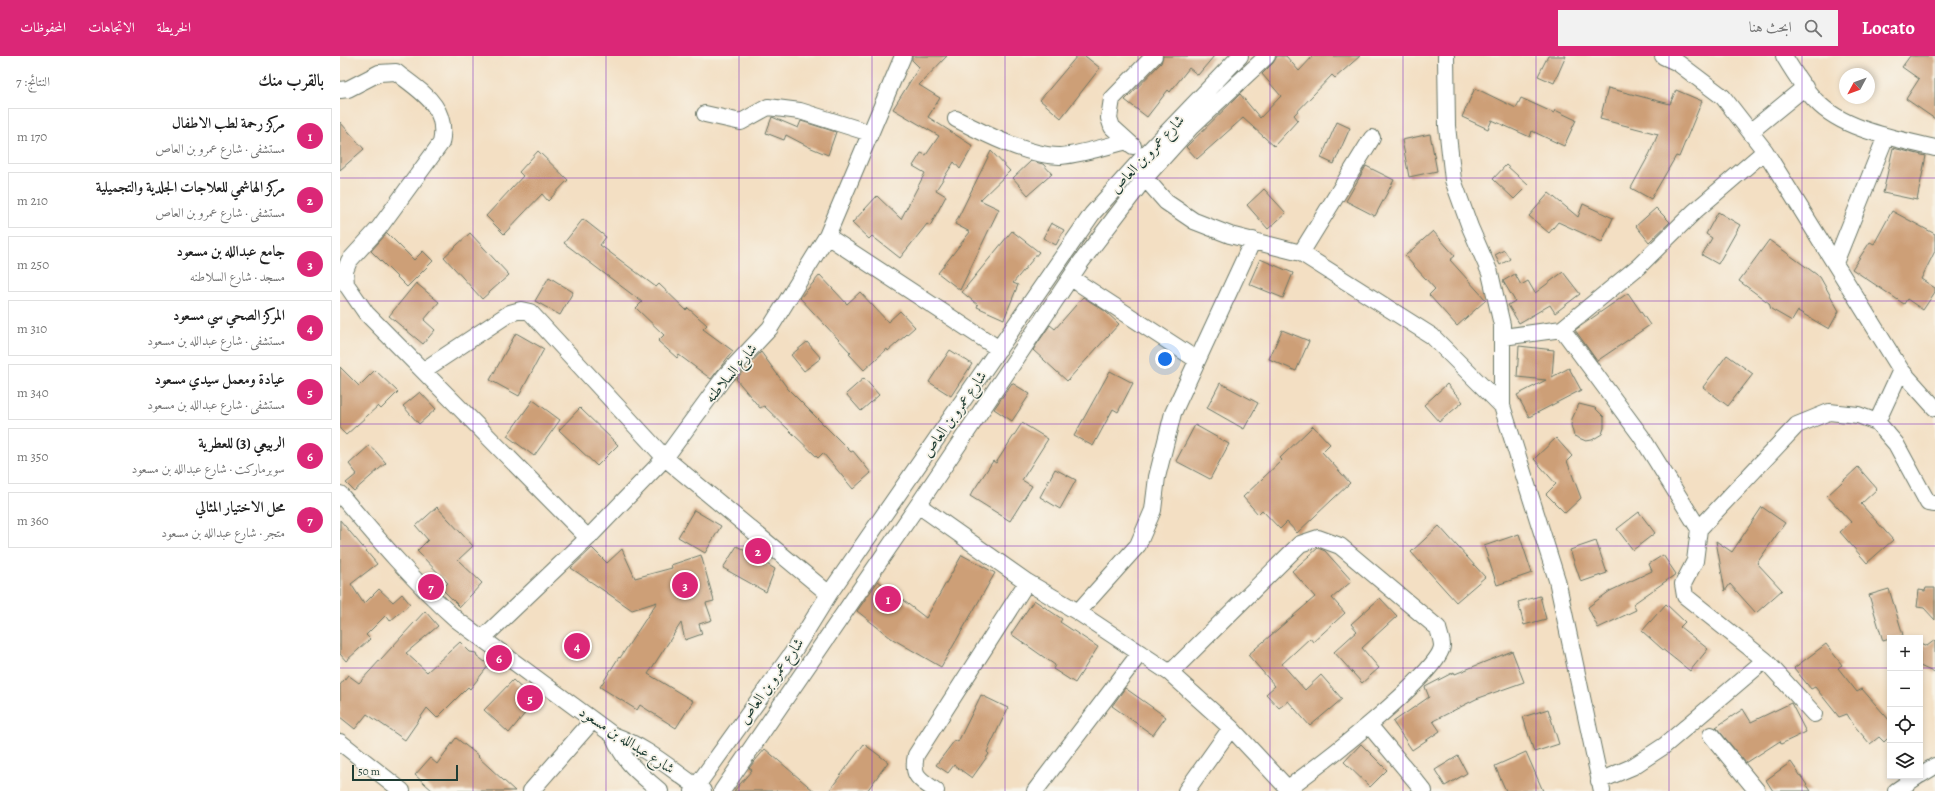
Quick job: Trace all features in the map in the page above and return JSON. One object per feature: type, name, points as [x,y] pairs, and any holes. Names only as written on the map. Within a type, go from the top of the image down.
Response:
[{"type":"street","name":"شارع السلاطنه","points":[[483,638],[588,538],[665,458],[725,376],[770,328],[827,236],[903,56]]},
{"type":"street","points":[[1144,157],[1112,126],[1109,118],[1112,99],[1154,56]]},
{"type":"street","name":"شارع عمرو بن العاص","points":[[698,790],[793,652],[829,594],[1092,214],[1240,56]]},
{"type":"street","points":[[722,791],[918,505],[1081,262],[1146,178],[1191,127],[1267,56]]},
{"type":"street","points":[[1446,56],[1447,126],[1453,180],[1470,227],[1490,274],[1503,337],[1502,406],[1557,580],[1601,786],[1664,746],[1765,660]]},
{"type":"street","points":[[1663,56],[1678,62],[1723,97],[1765,151],[1901,370],[1935,408]]},
{"type":"street","points":[[1784,56],[1816,102],[1846,122],[1886,136],[1935,148]]},
{"type":"street","points":[[340,90],[348,89],[379,73],[396,72],[427,97],[439,111],[444,130],[441,143],[379,228],[349,261],[345,271],[346,284],[366,313],[424,370],[588,538]]},
{"type":"street","points":[[1750,132],[1805,87]]},
{"type":"street","points":[[705,114],[741,122],[768,107],[800,111],[870,133]]},
{"type":"street","points":[[956,119],[981,132],[1031,152],[1050,155],[1061,156],[1127,141]]},
{"type":"street","points":[[1835,263],[1886,136]]},
{"type":"street","points":[[1301,253],[1372,138]]},
{"type":"street","points":[[1503,337],[1562,329],[1639,266],[1695,211],[1765,151]]},
{"type":"street","points":[[1146,178],[1166,202],[1194,221],[1230,234],[1301,253],[1432,336],[1502,406]]},
{"type":"street","points":[[827,236],[999,349]]},
{"type":"street","points":[[1078,612],[1138,545],[1153,510],[1157,477],[1173,413],[1253,240]]},
{"type":"street","points":[[1070,278],[1197,360]]},
{"type":"street","points":[[424,370],[510,313],[521,310],[530,312],[665,458],[829,594]]},
{"type":"street","points":[[1562,329],[1641,436],[1698,529],[1695,561],[1684,584],[1685,596],[1765,660],[1814,714]]},
{"type":"street","points":[[1877,422],[1901,370]]},
{"type":"street","points":[[1698,529],[1797,424],[1829,412],[1858,415],[1877,422],[1896,444],[1933,506]]},
{"type":"street","name":"شارع عبدالله بن مسعود","points":[[340,494],[416,582],[457,620],[613,735],[632,741],[654,755],[698,790]]},
{"type":"street","points":[[918,505],[1027,582],[1078,612],[1170,672],[1231,728],[1289,790],[1369,725],[1421,676],[1435,660],[1442,646],[1438,628],[1340,546],[1318,538],[1300,544],[1170,672]]},
{"type":"street","points":[[936,791],[916,776],[913,766],[916,755],[1027,582]]},
{"type":"street","points":[[1035,791],[1140,653]]},
{"type":"street","points":[[531,791],[593,720]]},
{"type":"street","points":[[1369,725],[1424,791]]},
{"type":"street","points":[[1186,791],[1231,728]]},
{"type":"street","points":[[1711,734],[1757,791]]},
{"type":"street","points":[[613,735],[619,749],[632,767],[660,791]]},
{"type":"street","points":[[340,742],[391,788]]},
{"type":"street","points":[[1923,774],[1935,766]]},
{"type":"street","points":[[1902,789],[1915,779]]},
{"type":"building","points":[[912,56],[947,56],[919,85],[940,98],[928,117],[973,146],[960,169],[954,162],[936,190],[946,196],[930,226],[927,224],[900,258],[872,236],[869,239],[852,223],[877,196],[901,219],[925,173],[913,166],[921,153],[926,155],[939,136],[893,109],[919,67],[912,60]]},
{"type":"building","points":[[1077,56],[1085,56],[1100,68],[1061,118],[1040,100]]},
{"type":"building","points":[[1163,56],[1214,56],[1198,75],[1189,68],[1170,92],[1168,90],[1147,117],[1125,100],[1161,63]]},
{"type":"building","points":[[1277,56],[1286,56],[1299,71],[1313,56],[1360,56],[1335,78],[1332,75],[1294,115],[1298,120],[1274,146],[1243,118],[1197,159],[1186,147],[1240,94],[1260,118],[1281,96],[1262,74],[1273,63]]},
{"type":"building","points":[[1548,56],[1566,56],[1554,83],[1538,76]]},
{"type":"building","points":[[1910,56],[1935,56],[1935,119],[1906,99],[1919,79],[1902,67]]},
{"type":"building","points":[[1475,88],[1516,108],[1521,98],[1554,113],[1555,110],[1576,120],[1564,146],[1532,131],[1530,137],[1492,120],[1488,129],[1462,117]]},
{"type":"building","points":[[1608,88],[1670,104],[1676,90],[1702,101],[1679,157],[1676,156],[1651,199],[1631,188],[1650,153],[1658,134],[1600,119]]},
{"type":"building","points":[[772,117],[798,128],[801,121],[836,132],[828,155],[786,135],[784,140],[766,133]]},
{"type":"building","points":[[340,122],[364,149],[340,170]]},
{"type":"building","points":[[1337,122],[1350,128],[1334,164],[1321,158]]},
{"type":"building","points":[[1430,134],[1437,171],[1409,177],[1402,140]]},
{"type":"building","points":[[1893,148],[1926,156],[1917,200],[1883,193]]},
{"type":"building","points":[[538,151],[568,180],[548,201],[542,194],[504,234],[486,216],[523,176],[519,172]]},
{"type":"building","points":[[991,151],[1010,171],[980,200],[999,209],[960,290],[938,273],[970,232],[955,224]]},
{"type":"building","points":[[1031,161],[1043,164],[1052,174],[1028,195],[1013,178]]},
{"type":"building","points":[[1506,165],[1528,185],[1514,199],[1493,179]]},
{"type":"building","points":[[1366,166],[1394,180],[1375,216],[1346,201]]},
{"type":"building","points":[[1264,189],[1286,213],[1268,229],[1247,205]]},
{"type":"building","points":[[1549,193],[1578,217],[1583,204],[1613,218],[1602,242],[1558,222],[1549,233],[1529,216]]},
{"type":"building","points":[[1656,208],[1670,222],[1649,242],[1636,226]]},
{"type":"building","points":[[1892,211],[1935,234],[1935,251],[1921,279],[1935,288],[1935,292],[1923,310],[1907,299],[1904,304],[1852,269],[1870,242],[1874,244]]},
{"type":"building","points":[[1718,212],[1740,225],[1718,264],[1702,255],[1712,238],[1706,234]]},
{"type":"building","points":[[583,219],[606,237],[600,245],[656,287],[659,284],[686,310],[688,308],[707,325],[703,329],[733,351],[711,379],[679,355],[677,358],[658,341],[664,335],[636,308],[642,302],[564,243]]},
{"type":"building","points":[[1051,223],[1064,230],[1056,245],[1043,238]]},
{"type":"building","points":[[1012,231],[1039,252],[1013,283],[1018,285],[1004,319],[977,307],[978,305],[962,292]]},
{"type":"building","points":[[1433,231],[1455,256],[1450,260],[1486,300],[1457,326],[1429,295],[1435,289],[1405,256]]},
{"type":"building","points":[[387,233],[414,260],[423,251],[433,261],[407,287],[371,251]]},
{"type":"building","points":[[470,233],[509,275],[482,299],[444,257]]},
{"type":"building","points":[[1769,240],[1820,277],[1839,311],[1829,329],[1798,311],[1792,321],[1771,309],[1769,303],[1739,281]]},
{"type":"building","points":[[1504,250],[1510,259],[1500,265],[1495,255]]},
{"type":"building","points":[[1260,259],[1293,273],[1283,298],[1249,284]]},
{"type":"building","points":[[1563,272],[1580,294],[1555,313],[1550,305],[1519,323],[1508,305],[1515,301],[1503,281],[1515,274],[1521,285],[1528,281],[1535,293]]},
{"type":"building","points":[[820,275],[847,304],[860,292],[888,322],[900,311],[915,327],[888,351],[887,349],[864,370],[849,354],[851,353],[800,298]]},
{"type":"building","points":[[549,277],[573,292],[560,315],[535,301]]},
{"type":"building","points":[[416,283],[439,302],[424,320],[435,330],[423,344],[389,316]]},
{"type":"building","points":[[1628,293],[1650,325],[1597,361],[1575,330]]},
{"type":"building","points":[[1083,297],[1105,311],[1119,324],[1067,381],[1033,350],[1050,325],[1055,329]]},
{"type":"building","points":[[1282,330],[1309,341],[1296,371],[1269,359]]},
{"type":"building","points":[[516,333],[544,349],[519,396],[490,380]]},
{"type":"building","points":[[807,342],[821,358],[804,371],[791,355]]},
{"type":"building","points":[[1519,346],[1554,350],[1552,377],[1569,368],[1581,390],[1529,417],[1517,395],[1546,380],[1517,377]]},
{"type":"building","points":[[950,350],[972,364],[951,396],[929,382]]},
{"type":"building","points":[[761,352],[788,389],[851,452],[853,451],[871,473],[853,489],[823,453],[818,458],[764,406],[760,408],[736,379]]},
{"type":"building","points":[[1727,355],[1753,374],[1728,406],[1703,387]]},
{"type":"building","points":[[340,367],[359,386],[375,370],[398,392],[381,409],[378,406],[346,435],[340,429]]},
{"type":"building","points":[[1110,371],[1133,383],[1118,412],[1113,409],[1093,446],[1074,436]]},
{"type":"building","points":[[864,378],[879,395],[861,411],[846,394]]},
{"type":"building","points":[[1012,383],[1030,394],[1012,421],[994,409]]},
{"type":"building","points":[[1220,383],[1258,403],[1244,429],[1207,408]]},
{"type":"building","points":[[1447,384],[1463,402],[1439,422],[1424,405]]},
{"type":"building","points":[[420,392],[436,409],[419,424],[403,406]]},
{"type":"building","points":[[533,400],[560,420],[534,456],[507,436]]},
{"type":"building","points":[[1579,404],[1595,408],[1604,417],[1604,428],[1602,434],[1592,440],[1586,441],[1574,436],[1571,425],[1572,419]]},
{"type":"building","points":[[580,408],[618,445],[597,466],[559,430]]},
{"type":"building","points":[[1022,423],[1048,439],[1022,480],[1032,486],[1010,521],[970,496],[993,461],[996,463]]},
{"type":"building","points":[[1195,425],[1229,444],[1210,479],[1176,461]]},
{"type":"building","points":[[1313,426],[1330,444],[1322,452],[1350,483],[1297,533],[1287,522],[1280,529],[1262,510],[1258,514],[1243,497],[1282,460],[1280,458]]},
{"type":"building","points":[[1556,438],[1572,456],[1567,461],[1581,498],[1565,513],[1546,494],[1556,484],[1534,459]]},
{"type":"building","points":[[370,445],[386,463],[354,491],[346,483],[357,474],[349,464]]},
{"type":"building","points":[[1858,467],[1877,489],[1861,504],[1893,540],[1867,563],[1840,532],[1851,522],[1827,496]]},
{"type":"building","points":[[1055,469],[1076,480],[1060,509],[1040,497]]},
{"type":"building","points":[[437,507],[473,546],[458,560],[482,583],[460,607],[442,589],[448,583],[417,551],[428,540],[416,526]]},
{"type":"building","points":[[1762,507],[1785,523],[1757,563],[1782,590],[1756,613],[1730,584],[1725,591],[1716,541],[1732,552]]},
{"type":"building","points":[[694,510],[721,526],[705,553],[678,537]]},
{"type":"building","points":[[1639,512],[1655,533],[1633,550],[1617,529]]},
{"type":"building","points":[[340,520],[377,564],[351,584],[364,604],[379,589],[393,602],[402,594],[410,604],[390,621],[386,615],[366,635],[370,639],[346,661],[340,654]]},
{"type":"building","points":[[1439,526],[1485,577],[1456,602],[1411,552]]},
{"type":"building","points":[[1519,534],[1532,573],[1497,585],[1484,546]]},
{"type":"building","points":[[1596,541],[1607,573],[1581,582],[1570,550]]},
{"type":"building","points":[[737,546],[775,569],[766,592],[723,568]]},
{"type":"building","points":[[592,548],[607,563],[622,549],[635,578],[672,568],[671,565],[701,555],[714,601],[706,603],[712,620],[699,624],[702,634],[685,640],[681,623],[648,674],[693,701],[676,728],[640,705],[637,710],[600,687],[657,602],[632,610],[571,568]]},
{"type":"building","points":[[1318,548],[1325,551],[1352,581],[1332,598],[1345,613],[1313,642],[1310,638],[1282,664],[1305,690],[1321,675],[1342,699],[1310,726],[1288,701],[1279,708],[1266,694],[1275,686],[1248,655],[1315,597],[1292,571]]},
{"type":"building","points":[[962,555],[995,573],[941,667],[891,638],[857,611],[878,581],[926,618]]},
{"type":"building","points":[[1663,555],[1676,574],[1633,604],[1636,610],[1598,628],[1588,607],[1610,591],[1652,571],[1649,564]]},
{"type":"building","points":[[1926,588],[1935,588],[1935,620],[1924,608],[1917,607],[1919,590],[1925,591]]},
{"type":"building","points":[[1889,589],[1903,635],[1887,635],[1887,640],[1883,641],[1869,595]]},
{"type":"building","points":[[1540,596],[1546,619],[1524,625],[1518,602]]},
{"type":"building","points":[[1380,598],[1397,616],[1362,648],[1379,668],[1362,683],[1334,652],[1357,631],[1351,624]]},
{"type":"building","points":[[1034,600],[1062,619],[1060,622],[1098,647],[1075,683],[1053,669],[1055,665],[1011,634]]},
{"type":"building","points":[[1666,604],[1685,622],[1680,627],[1708,649],[1690,671],[1642,631]]},
{"type":"building","points":[[425,611],[438,626],[406,653],[427,672],[460,642],[470,652],[476,653],[477,656],[489,665],[470,689],[468,687],[437,718],[427,708],[405,740],[367,714],[355,729],[340,717],[340,685],[348,675],[359,683]]},
{"type":"building","points":[[1935,640],[1935,673],[1923,667],[1923,644],[1927,646]]},
{"type":"building","points":[[1826,644],[1842,665],[1838,668],[1857,692],[1862,689],[1887,718],[1887,739],[1884,742],[1879,737],[1870,744],[1853,724],[1847,714],[1839,717],[1815,687],[1811,689],[1794,668]]},
{"type":"building","points":[[1512,651],[1524,682],[1476,699],[1433,721],[1440,731],[1412,750],[1393,722],[1429,697],[1425,687],[1454,672],[1455,674]]},
{"type":"building","points":[[513,680],[535,701],[509,733],[484,710]]},
{"type":"building","points":[[1125,688],[1166,717],[1153,735],[1112,706]]},
{"type":"building","points":[[981,695],[1008,708],[987,752],[989,754],[972,778],[954,765],[948,773],[936,765],[955,740],[958,742]]},
{"type":"building","points":[[1791,703],[1806,732],[1781,744],[1780,741],[1746,763],[1716,727],[1743,709],[1751,722]]},
{"type":"building","points":[[1548,709],[1559,744],[1534,752],[1523,717]]},
{"type":"building","points":[[456,738],[479,756],[478,757],[515,791],[433,791],[415,775],[430,758],[437,764]]},
{"type":"building","points":[[864,744],[888,762],[867,791],[829,791]]},
{"type":"building","points":[[1361,744],[1387,770],[1370,787],[1344,762]]},
{"type":"building","points":[[765,749],[814,791],[734,791],[752,770],[749,768]]},
{"type":"building","points":[[1526,752],[1543,791],[1506,791],[1495,766]]},
{"type":"building","points":[[1458,756],[1467,773],[1445,786],[1435,770]]},
{"type":"building","points":[[1791,762],[1811,791],[1773,791],[1766,780]]},
{"type":"place","name":"مركز الهاشمي للعلاجات الجلدية والتجميلية","points":[[758,551]]},
{"type":"place","name":"جامع عبدالله بن مسعود","points":[[685,585]]},
{"type":"place","name":"محل الاختيار المثالي","points":[[431,587]]},
{"type":"place","name":"مركز رحمة لطب الاطفال","points":[[888,599]]},
{"type":"place","name":"المركز الصحي سي مسعود","points":[[577,646]]},
{"type":"place","name":"الربيعي (3) للعطرية","points":[[499,658]]},
{"type":"place","name":"عيادة ومعمل سيدي مسعود","points":[[530,698]]}]
